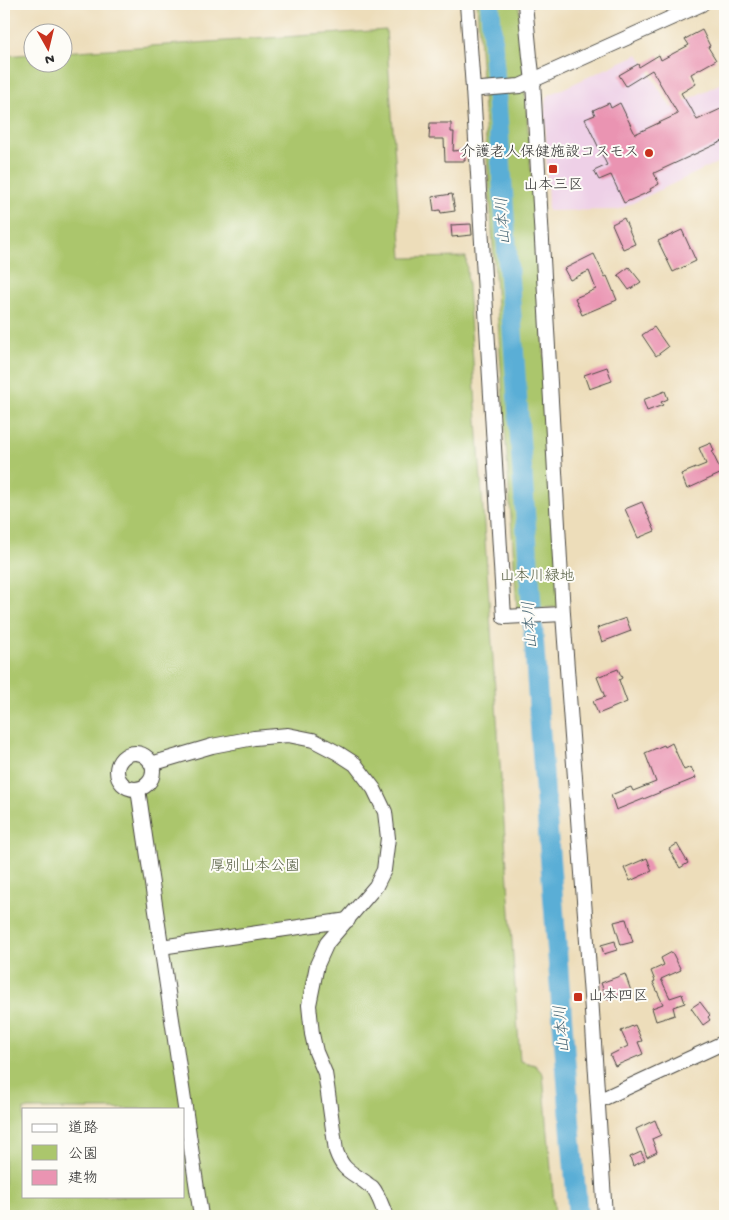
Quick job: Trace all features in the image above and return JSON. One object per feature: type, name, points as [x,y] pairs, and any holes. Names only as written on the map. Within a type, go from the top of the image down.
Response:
[{"type":"street","points":[[467,4],[477,89],[508,617],[563,614]]},
{"type":"street","points":[[525,4],[533,81],[563,614],[605,1216]]},
{"type":"street","points":[[477,89],[520,86],[702,4]]},
{"type":"street","points":[[151,764],[212,746],[252,738],[288,735],[313,740],[338,753],[355,764],[374,788],[385,812],[388,838],[384,870],[376,886],[353,920],[327,943],[317,965],[309,1005],[316,1052],[325,1073],[339,1161],[346,1171],[372,1187],[386,1216]]},
{"type":"street","points":[[136,753],[145,756],[151,764],[151,779],[148,784],[138,788],[128,788],[120,782],[117,774],[118,763],[126,755],[136,753]]},
{"type":"street","points":[[138,788],[185,1108]]},
{"type":"street","points":[[161,947],[353,920]]},
{"type":"street","points":[[598,1101],[725,1042]]},
{"type":"street","points":[[185,1108],[201,1216]]},
{"type":"shaded area","points":[[638,54],[671,108],[725,81],[725,159],[618,210],[548,211],[545,103],[549,95]]},
{"type":"green space","name":"山本川緑地","points":[[477,4],[519,4],[562,607],[517,609]]},
{"type":"green space","name":"厚別山本公園","points":[[386,30],[402,258],[466,257],[520,1061],[535,1065],[543,1074],[555,1216],[4,1216],[4,56],[22,55],[22,72],[72,72],[72,51]]},
{"type":"building","name":"介護老人保健施設コスモス","points":[[702,30],[710,46],[708,47],[716,60],[691,74],[696,84],[681,93],[697,120],[725,107],[725,140],[654,173],[659,184],[650,189],[651,191],[624,203],[611,175],[599,180],[594,171],[607,165],[585,119],[595,115],[593,110],[609,103],[611,108],[620,103],[635,134],[678,114],[652,70],[626,86],[619,75],[638,64],[639,67],[659,55],[661,60],[689,45],[685,39]]},
{"type":"building","points":[[430,123],[451,123],[451,132],[454,132],[453,151],[464,150],[465,161],[445,161],[444,139],[429,139]]},
{"type":"building","points":[[452,194],[455,211],[441,213],[440,210],[434,211],[432,197]]},
{"type":"building","points":[[624,218],[635,244],[623,249],[612,224]]},
{"type":"building","points":[[471,224],[472,235],[452,237],[451,225]]},
{"type":"building","points":[[682,230],[696,261],[673,272],[658,241]]},
{"type":"building","points":[[594,254],[605,277],[607,276],[617,300],[582,315],[575,298],[596,289],[589,271],[570,280],[564,269]]},
{"type":"building","points":[[629,267],[641,282],[629,290],[618,275]]},
{"type":"building","points":[[654,327],[668,347],[656,356],[642,335]]},
{"type":"building","points":[[607,367],[612,381],[589,389],[584,375]]},
{"type":"building","points":[[665,391],[668,399],[661,402],[663,405],[647,411],[643,400]]},
{"type":"building","points":[[711,443],[714,451],[712,452],[722,473],[687,489],[681,474],[706,464],[699,448]]},
{"type":"building","points":[[642,502],[655,531],[638,538],[625,509]]},
{"type":"building","points":[[626,618],[631,631],[602,642],[597,628]]},
{"type":"building","points":[[618,669],[622,678],[619,680],[627,702],[598,714],[593,701],[605,697],[597,677]]},
{"type":"building","points":[[672,743],[684,770],[691,767],[696,778],[616,810],[611,795],[631,787],[633,791],[656,782],[645,753]]},
{"type":"building","points":[[677,844],[688,863],[680,868],[669,849]]},
{"type":"building","points":[[647,858],[652,871],[630,881],[624,868]]},
{"type":"building","points":[[626,919],[633,942],[621,945],[614,922]]},
{"type":"building","points":[[615,941],[617,950],[604,954],[601,945]]},
{"type":"building","points":[[672,952],[681,970],[661,979],[670,998],[682,994],[685,1003],[673,1007],[675,1015],[656,1021],[652,1008],[663,1004],[653,982],[655,981],[651,971],[664,965],[661,958]]},
{"type":"building","points":[[625,974],[631,991],[607,999],[601,983]]},
{"type":"building","points":[[700,1002],[710,1015],[708,1017],[710,1020],[703,1025],[691,1008]]},
{"type":"building","points":[[635,1025],[642,1041],[638,1042],[643,1054],[615,1066],[610,1055],[628,1046],[621,1031]]},
{"type":"building","points":[[655,1120],[661,1135],[652,1139],[657,1152],[647,1157],[636,1129]]},
{"type":"building","points":[[641,1152],[645,1160],[633,1166],[630,1157]]},
{"type":"waterway","name":"山本川","points":[[490,4],[539,714],[578,1216]]},
{"type":"place","name":"介護老人保健施設コスモス","points":[[649,153]]},
{"type":"place","name":"山本三区","points":[[553,169]]},
{"type":"place","name":"山本四区","points":[[578,997]]}]
